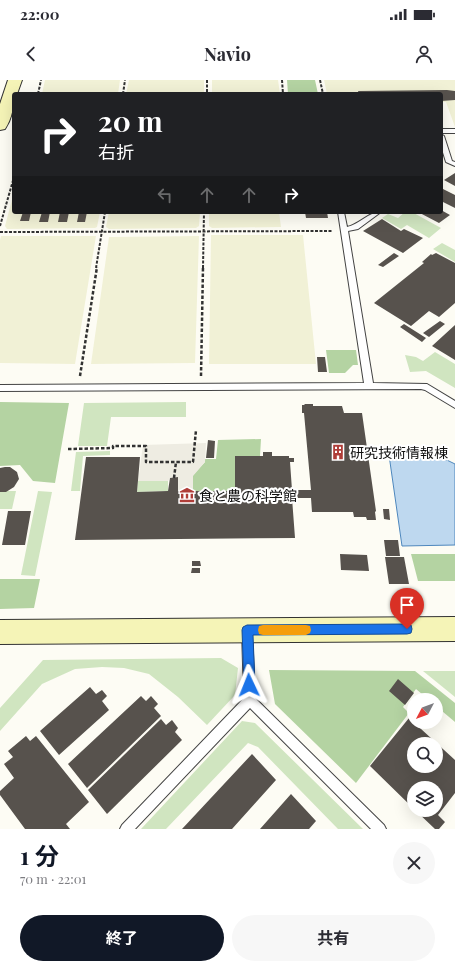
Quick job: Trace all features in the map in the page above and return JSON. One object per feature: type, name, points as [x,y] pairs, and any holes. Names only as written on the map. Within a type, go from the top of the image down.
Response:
[{"type":"street","points":[[0,126],[15,80]]},
{"type":"street","points":[[0,632],[455,629]]},
{"type":"lane","points":[[443,131],[455,131]]},
{"type":"lane","points":[[443,141],[452,163]]},
{"type":"lane","points":[[341,214],[369,386]]},
{"type":"lane","points":[[344,230],[356,227],[375,214]]},
{"type":"lane","points":[[0,388],[427,387],[455,405]]},
{"type":"lane","points":[[247,630],[250,700],[380,829]]},
{"type":"lane","points":[[126,829],[250,700]]},
{"type":"path","points":[[39,92],[42,80]]},
{"type":"path","points":[[123,92],[125,80]]},
{"type":"path","points":[[207,80],[207,92]]},
{"type":"path","points":[[282,80],[283,92]]},
{"type":"path","points":[[320,80],[322,92]]},
{"type":"path","points":[[0,226],[12,184]]},
{"type":"path","points":[[78,388],[105,214]]},
{"type":"path","points":[[201,387],[204,214]]},
{"type":"path","points":[[0,232],[344,230]]},
{"type":"path","points":[[68,449],[113,448],[113,446],[146,446],[146,462],[193,462],[196,430]]},
{"type":"path","points":[[174,478],[176,462]]},
{"type":"green space","points":[[45,80],[120,80],[118,92],[42,92]]},
{"type":"green space","points":[[129,80],[204,80],[204,92],[126,92]]},
{"type":"green space","points":[[212,80],[278,80],[280,92],[212,92]]},
{"type":"green space","points":[[287,80],[315,80],[318,92],[288,92]]},
{"type":"green space","points":[[324,80],[455,80],[455,127],[446,102],[443,102],[443,92],[327,92]]},
{"type":"green space","points":[[12,200],[12,214],[100,214],[97,227],[95,228],[7,229],[5,226]]},
{"type":"green space","points":[[109,214],[200,214],[199,226],[196,228],[109,229],[106,227]]},
{"type":"green space","points":[[209,214],[279,214],[281,227],[212,228],[209,226]]},
{"type":"green space","points":[[388,214],[398,218],[403,214],[416,214],[441,228],[429,238],[407,225],[401,229],[382,218]]},
{"type":"green space","points":[[211,235],[303,235],[316,364],[209,364]]},
{"type":"green space","points":[[1,236],[96,236],[75,364],[0,363]]},
{"type":"green space","points":[[199,236],[195,363],[91,364],[109,237]]},
{"type":"green space","points":[[442,243],[455,250],[455,262],[433,249]]},
{"type":"green space","points":[[326,350],[356,350],[358,365],[353,365],[345,373],[329,373]]},
{"type":"green space","points":[[435,352],[455,364],[455,388],[426,371],[410,372],[405,355],[416,357],[423,361]]},
{"type":"green space","points":[[0,402],[69,403],[55,483],[33,481],[20,465],[0,466]]},
{"type":"green space","points":[[186,402],[186,417],[111,417],[107,446],[78,446],[84,403]]},
{"type":"green space","points":[[261,439],[260,456],[235,456],[235,491],[193,491],[192,476],[205,462],[205,459],[216,459],[218,440]]},
{"type":"green space","points":[[110,451],[110,455],[83,456],[80,491],[71,491],[76,452]]},
{"type":"green space","points":[[138,481],[168,481],[168,491],[137,492]]},
{"type":"green space","points":[[0,491],[16,491],[12,509],[0,509]]},
{"type":"green space","points":[[38,491],[52,492],[35,576],[21,575]]},
{"type":"green space","points":[[411,554],[455,554],[455,581],[418,581]]},
{"type":"green space","points":[[0,579],[40,579],[34,608],[0,609]]},
{"type":"green space","points":[[221,658],[238,668],[235,695],[207,725],[178,697],[149,674],[124,668],[102,667],[75,669],[42,684],[0,731],[0,708],[43,660]]},
{"type":"green space","points":[[269,670],[415,671],[442,693],[421,693],[416,689],[413,693],[407,693],[407,701],[403,707],[407,711],[407,716],[356,783],[275,704]]},
{"type":"green space","points":[[423,671],[455,671],[455,697]]},
{"type":"green space","points":[[443,693],[455,703],[455,722],[443,712]]},
{"type":"green space","points":[[242,721],[255,723],[363,829],[338,829],[258,747],[248,743],[166,829],[141,829]]},
{"type":"shaded area","points":[[206,443],[205,462],[193,476],[193,491],[178,491],[178,477],[170,478],[168,481],[138,481],[143,445]]},
{"type":"water","points":[[388,448],[414,451],[431,455],[455,464],[455,545],[402,546]]},
{"type":"building","points":[[447,90],[455,91],[455,100],[443,101],[443,92],[358,91]]},
{"type":"building","points":[[455,173],[455,186],[444,180]]},
{"type":"building","points":[[443,189],[455,195],[455,208],[443,202]]},
{"type":"building","points":[[443,211],[450,215],[439,223],[422,214],[443,214]]},
{"type":"building","points":[[22,214],[31,214],[29,221],[20,221]]},
{"type":"building","points":[[41,214],[50,214],[48,222],[39,222]]},
{"type":"building","points":[[60,214],[69,214],[67,222],[58,222]]},
{"type":"building","points":[[79,214],[87,214],[85,222],[77,222]]},
{"type":"building","points":[[305,214],[327,214],[328,218],[306,218]]},
{"type":"building","points":[[382,219],[401,231],[404,229],[423,238],[403,253],[363,231]]},
{"type":"building","points":[[394,253],[399,256],[383,267],[378,265]]},
{"type":"building","points":[[436,253],[455,263],[455,303],[439,317],[429,311],[411,326],[374,303],[424,263],[422,262],[431,254]]},
{"type":"building","points":[[440,321],[445,324],[429,337],[423,333]]},
{"type":"building","points":[[404,324],[426,338],[422,342],[400,327]]},
{"type":"building","points":[[455,325],[455,360],[432,346]]},
{"type":"building","points":[[317,357],[325,357],[327,372],[318,372]]},
{"type":"building","name":"食と農の科学館","points":[[313,404],[313,406],[342,406],[344,413],[362,413],[376,520],[367,520],[366,517],[354,517],[353,512],[312,512],[311,498],[292,498],[295,538],[75,540],[86,457],[140,457],[137,492],[168,491],[170,478],[178,477],[178,491],[235,491],[235,456],[263,456],[263,452],[272,452],[272,456],[289,456],[289,458],[294,458],[294,462],[290,462],[292,490],[311,490],[304,413],[302,413],[302,405]]},
{"type":"building","points":[[208,440],[215,441],[214,458],[206,458]]},
{"type":"building","points":[[10,467],[17,472],[19,479],[14,487],[6,492],[0,492],[0,468]]},
{"type":"building","points":[[383,509],[389,509],[390,520],[384,519]]},
{"type":"building","points":[[8,511],[31,511],[25,545],[2,545]]},
{"type":"building","points":[[384,540],[398,540],[400,556],[386,556]]},
{"type":"building","points":[[340,554],[367,555],[369,571],[341,570]]},
{"type":"building","points":[[385,557],[404,557],[409,584],[389,584]]},
{"type":"building","points":[[192,561],[200,561],[201,566],[192,566]]},
{"type":"building","points":[[192,568],[200,568],[200,573],[191,573]]},
{"type":"building","points":[[398,679],[414,693],[407,693],[407,702],[405,705],[389,691]]},
{"type":"building","points":[[90,687],[96,694],[102,690],[107,696],[102,701],[109,710],[59,755],[40,731]]},
{"type":"building","points":[[141,696],[146,701],[151,696],[158,704],[154,708],[161,716],[87,788],[68,764]]},
{"type":"building","points":[[161,719],[166,725],[172,720],[178,728],[175,732],[182,740],[107,814],[88,790]]},
{"type":"building","points":[[407,720],[407,729],[421,729],[430,737],[407,737],[407,773],[443,773],[443,749],[455,760],[455,793],[443,809],[443,781],[407,781],[407,802],[370,766]]},
{"type":"building","points":[[26,736],[30,741],[36,736],[89,802],[66,824],[70,829],[25,829],[0,795],[0,791],[14,778],[4,764],[13,757],[8,751]]},
{"type":"building","points":[[252,754],[276,780],[232,829],[182,829]]},
{"type":"building","points":[[291,794],[316,821],[309,829],[260,829]]},
{"type":"building","points":[[422,817],[440,817],[445,822],[439,829],[435,829]]},
{"type":"slow traffic","points":[[263,630],[306,630]]},
{"type":"place","name":"研究技術情報棟","points":[[338,452]]},
{"type":"place","name":"食と農の科学館","points":[[187,495]]},
{"type":"route","points":[[249,685],[247,630],[407,629]]}]
